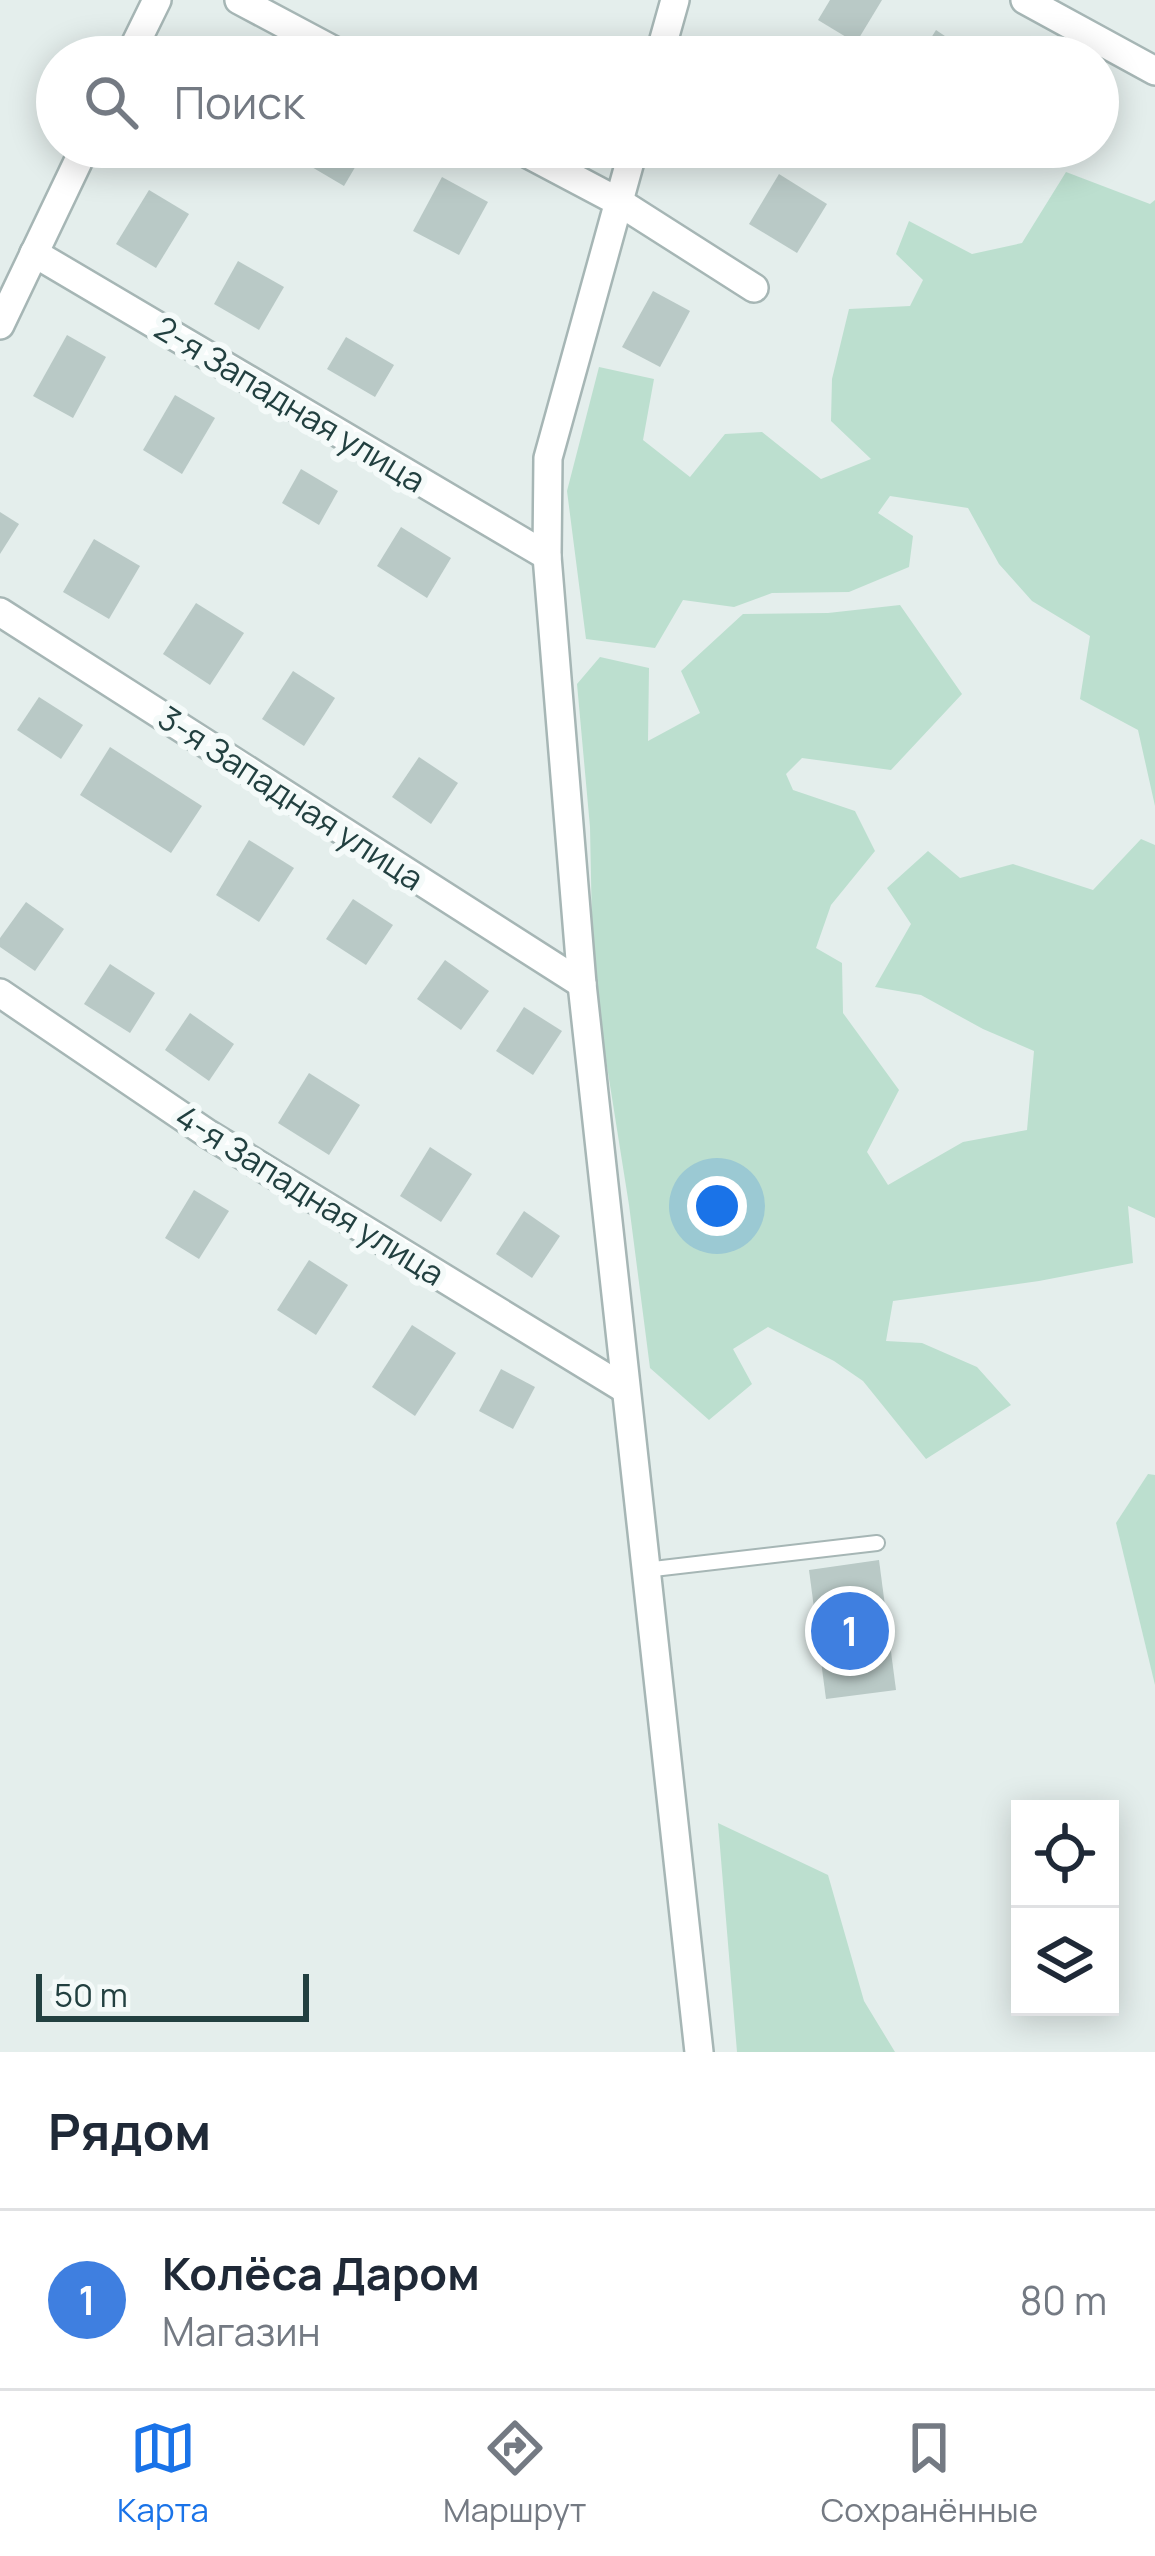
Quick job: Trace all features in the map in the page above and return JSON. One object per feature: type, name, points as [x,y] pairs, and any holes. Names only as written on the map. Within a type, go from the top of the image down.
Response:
[{"type":"street","points":[[139,36],[157,0]]},
{"type":"street","points":[[239,0],[307,36]]},
{"type":"street","points":[[665,36],[675,0]]},
{"type":"street","points":[[1025,0],[1091,36]]},
{"type":"street","points":[[1119,51],[1155,71]]},
{"type":"street","points":[[0,325],[76,168]]},
{"type":"street","points":[[555,168],[619,202],[754,288]]},
{"type":"street","points":[[628,168],[548,458],[547,556],[582,984],[699,2052]]},
{"type":"street","name":"2-я Западная улица","points":[[34,253],[547,556]]},
{"type":"street","name":"3-я Западная улица","points":[[0,612],[582,984]]},
{"type":"street","name":"4-я Западная улица","points":[[0,993],[208,1134],[625,1389]]},
{"type":"lane","points":[[645,1570],[877,1543]]},
{"type":"green space","points":[[1066,172],[1150,204],[1155,200],[1155,806],[1138,730],[1080,699],[1090,636],[1032,601],[999,564],[968,508],[890,496],[878,513],[913,536],[909,567],[849,592],[772,593],[734,607],[683,600],[655,648],[586,639],[567,491],[599,367],[654,379],[643,440],[690,477],[725,434],[762,432],[821,479],[871,459],[831,421],[832,379],[849,309],[910,306],[923,280],[896,254],[909,221],[972,254],[1022,243]]},
{"type":"green space","points":[[900,605],[962,694],[891,770],[802,758],[786,774],[793,790],[855,811],[875,851],[831,905],[816,948],[842,963],[843,1013],[899,1090],[867,1152],[888,1185],[963,1142],[1027,1130],[1034,1051],[921,995],[875,987],[911,924],[887,888],[928,851],[960,878],[1013,864],[1093,890],[1141,839],[1155,845],[1155,1218],[1128,1206],[1133,1263],[893,1301],[886,1341],[922,1343],[977,1367],[1011,1405],[926,1459],[863,1381],[768,1327],[733,1349],[752,1384],[709,1420],[650,1368],[593,978],[590,827],[577,684],[600,657],[649,668],[648,741],[700,713],[681,671],[743,614],[828,613]]},
{"type":"green space","points":[[1148,1474],[1155,1475],[1155,1685],[1116,1523]]},
{"type":"green space","points":[[718,1823],[828,1875],[864,2001],[895,2052],[737,2052]]},
{"type":"building","points":[[830,0],[882,0],[860,36],[844,36],[818,20]]},
{"type":"building","points":[[313,168],[355,168],[344,186]]},
{"type":"building","points":[[779,174],[827,204],[797,253],[749,224]]},
{"type":"building","points":[[442,177],[488,202],[459,255],[413,231]]},
{"type":"building","points":[[149,190],[189,214],[156,268],[116,244]]},
{"type":"building","points":[[238,261],[284,287],[259,330],[214,304]]},
{"type":"building","points":[[653,291],[690,311],[660,367],[622,347]]},
{"type":"building","points":[[67,335],[106,357],[73,418],[33,396]]},
{"type":"building","points":[[346,337],[394,365],[375,397],[327,369]]},
{"type":"building","points":[[175,395],[215,418],[182,474],[143,450]]},
{"type":"building","points":[[301,469],[338,491],[319,525],[282,503]]},
{"type":"building","points":[[0,512],[19,524],[0,554]]},
{"type":"building","points":[[401,527],[451,558],[427,598],[377,566]]},
{"type":"building","points":[[94,539],[140,566],[109,619],[63,592]]},
{"type":"building","points":[[196,603],[244,633],[210,685],[163,654]]},
{"type":"building","points":[[293,671],[335,698],[304,746],[262,719]]},
{"type":"building","points":[[39,697],[83,725],[61,759],[17,730]]},
{"type":"building","points":[[110,747],[202,806],[171,853],[80,795]]},
{"type":"building","points":[[419,757],[458,783],[431,824],[392,797]]},
{"type":"building","points":[[249,840],[294,868],[259,922],[216,895]]},
{"type":"building","points":[[353,899],[393,925],[366,965],[326,939]]},
{"type":"building","points":[[26,902],[64,929],[35,971],[0,947],[0,938]]},
{"type":"building","points":[[445,960],[489,991],[461,1030],[417,999]]},
{"type":"building","points":[[110,964],[155,993],[130,1033],[84,1004]]},
{"type":"building","points":[[524,1007],[562,1031],[533,1075],[496,1051]]},
{"type":"building","points":[[190,1013],[234,1044],[209,1081],[165,1050]]},
{"type":"building","points":[[309,1073],[360,1105],[329,1155],[278,1123]]},
{"type":"building","points":[[430,1147],[472,1174],[441,1222],[400,1196]]},
{"type":"building","points":[[194,1190],[229,1211],[199,1259],[165,1238]]},
{"type":"building","points":[[524,1211],[560,1236],[532,1278],[496,1254]]},
{"type":"building","points":[[309,1260],[348,1285],[316,1335],[277,1310]]},
{"type":"building","points":[[412,1325],[456,1353],[415,1416],[372,1387]]},
{"type":"building","points":[[501,1369],[535,1387],[513,1429],[479,1411]]},
{"type":"building","points":[[879,1560],[896,1690],[826,1699],[809,1570]]},
{"type":"place","name":"Колёса Даром","points":[[850,1631]]}]
